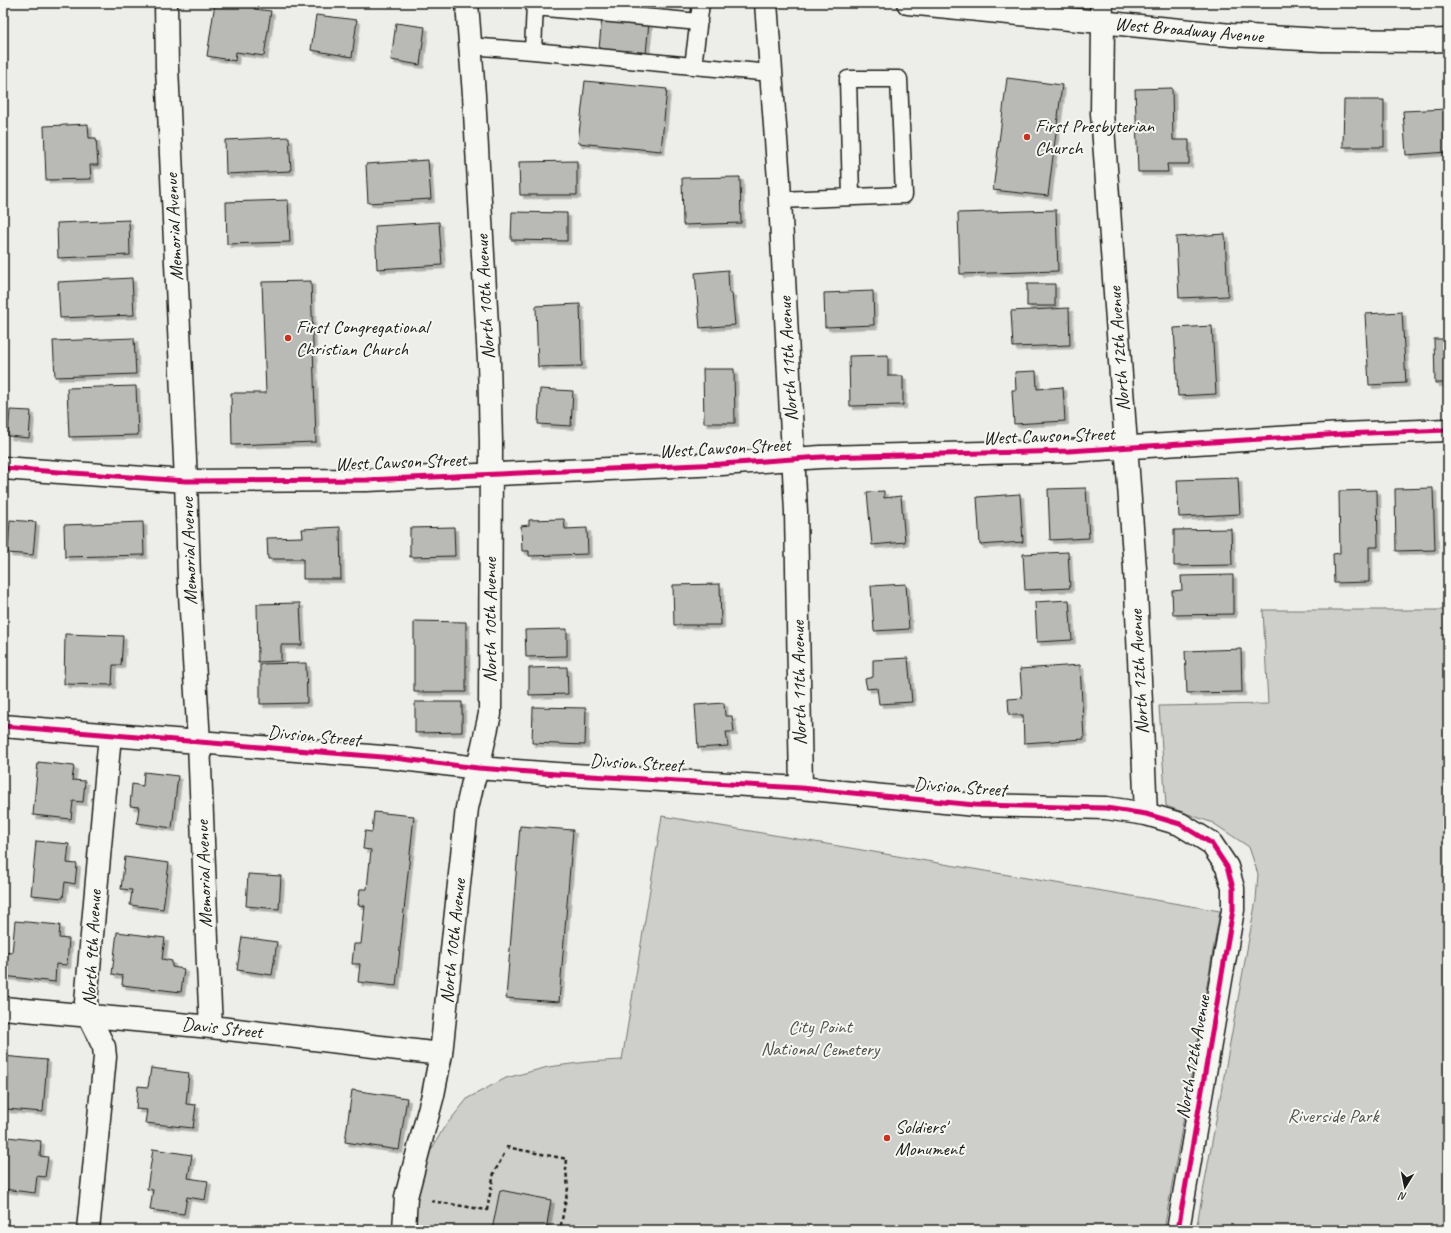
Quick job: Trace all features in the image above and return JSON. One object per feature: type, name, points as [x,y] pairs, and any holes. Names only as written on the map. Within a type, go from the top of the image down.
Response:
[{"type":"street","name":"Memorial Avenue","points":[[166,3],[167,67],[190,578],[200,742],[211,1027]]},
{"type":"street","name":"North 10th Avenue","points":[[404,1230],[406,1197],[433,1095],[441,1054],[467,808],[490,714],[491,442],[489,360],[474,94],[469,46],[467,3]]},
{"type":"street","name":"North 11th Avenue","points":[[766,3],[780,200],[796,520],[801,788]]},
{"type":"street","name":"West Broadway Avenue","points":[[908,3],[1102,13],[1231,35],[1322,40],[1420,42],[1448,40]]},
{"type":"street","name":"North 12th Avenue","points":[[1102,13],[1102,113],[1135,569],[1146,814]]},
{"type":"street","name":"West Cawson Street","points":[[3,468],[186,481],[367,480],[713,464],[822,457],[1068,451],[1342,434],[1448,430]]},
{"type":"street","name":"Divsion Street","points":[[3,726],[394,758],[478,768],[556,774],[801,788],[975,804],[1106,808],[1146,814],[1180,824],[1211,843],[1227,867],[1233,888]]},
{"type":"street","name":"North 9th Avenue","points":[[88,1230],[105,1057],[104,1047],[88,1015],[86,1002],[110,735]]},
{"type":"street","name":"North 12th Avenue","points":[[1178,1230],[1233,910],[1233,888]]},
{"type":"street","name":"Davis Street","points":[[3,1008],[211,1027],[441,1054]]},
{"type":"lane","points":[[694,66],[701,3]]},
{"type":"lane","points":[[532,51],[535,5],[698,22]]},
{"type":"lane","points":[[469,46],[771,72]]},
{"type":"lane","points":[[780,200],[904,195],[899,79],[848,79],[851,197]]},
{"type":"path","points":[[506,1147],[567,1159],[566,1170],[568,1188],[560,1230]]},
{"type":"path","points":[[406,1197],[487,1210],[494,1173],[504,1154]]},
{"type":"green space","name":"Riverside Park","points":[[1263,610],[1448,610],[1448,1230],[1196,1230],[1256,900],[1258,874],[1249,847],[1213,823],[1166,806],[1159,706],[1268,704]]},
{"type":"green space","name":"City Point National Cemetery","points":[[662,816],[1220,911],[1164,1230],[413,1230],[413,1203],[425,1161],[443,1129],[468,1098],[506,1078],[548,1067],[587,1062],[622,1060]]},
{"type":"building","points":[[215,3],[255,3],[254,9],[271,11],[264,56],[236,52],[235,61],[207,56]]},
{"type":"building","points":[[316,15],[357,20],[352,57],[311,50]]},
{"type":"building","points":[[602,17],[649,22],[646,53],[599,49]]},
{"type":"building","points":[[396,23],[425,27],[420,65],[391,60]]},
{"type":"building","name":"First Presbyterian Church","points":[[1007,78],[1062,85],[1048,196],[993,190]]},
{"type":"building","points":[[585,81],[667,89],[661,151],[578,143]]},
{"type":"building","points":[[1172,88],[1173,140],[1189,140],[1189,164],[1167,164],[1168,172],[1138,172],[1135,89]]},
{"type":"building","points":[[1344,100],[1384,100],[1384,147],[1343,147]]},
{"type":"building","points":[[1448,109],[1448,152],[1406,155],[1403,111]]},
{"type":"building","points":[[88,124],[89,138],[96,138],[98,165],[90,165],[91,179],[46,180],[44,126]]},
{"type":"building","points":[[289,137],[291,171],[226,174],[225,140]]},
{"type":"building","points":[[428,160],[431,199],[368,203],[366,164]]},
{"type":"building","points":[[577,161],[577,195],[520,195],[519,162]]},
{"type":"building","points":[[740,177],[741,223],[683,225],[682,178]]},
{"type":"building","points":[[288,200],[290,242],[227,244],[226,202]]},
{"type":"building","points":[[1056,210],[1058,271],[960,274],[958,213]]},
{"type":"building","points":[[512,212],[567,213],[567,241],[511,240]]},
{"type":"building","points":[[129,220],[130,255],[58,258],[57,223]]},
{"type":"building","points":[[439,222],[442,265],[377,269],[375,226]]},
{"type":"building","points":[[1225,234],[1228,296],[1179,298],[1176,237]]},
{"type":"building","points":[[728,270],[729,293],[732,293],[735,325],[700,328],[695,273]]},
{"type":"building","points":[[132,278],[134,315],[60,318],[58,282]]},
{"type":"building","name":"First Congregational Christian Church","points":[[311,281],[316,442],[232,445],[231,393],[266,393],[262,282]]},
{"type":"building","points":[[1027,284],[1055,284],[1055,306],[1027,306]]},
{"type":"building","points":[[873,291],[874,325],[825,327],[824,293]]},
{"type":"building","points":[[580,304],[582,366],[538,367],[536,306]]},
{"type":"building","points":[[1069,308],[1070,345],[1013,347],[1011,311]]},
{"type":"building","points":[[1402,312],[1406,383],[1369,385],[1365,314]]},
{"type":"building","points":[[1212,326],[1216,394],[1178,396],[1174,328]]},
{"type":"building","points":[[134,338],[136,374],[55,377],[53,341]]},
{"type":"building","points":[[1434,339],[1448,339],[1448,383],[1435,383]]},
{"type":"building","points":[[888,355],[888,376],[903,376],[903,405],[850,406],[849,356]]},
{"type":"building","points":[[703,369],[734,369],[735,423],[704,423]]},
{"type":"building","points":[[1036,371],[1037,389],[1063,387],[1065,421],[1014,424],[1012,390],[1016,390],[1015,372]]},
{"type":"building","points":[[136,386],[138,435],[69,437],[67,388]]},
{"type":"building","points":[[540,389],[573,391],[571,426],[538,424]]},
{"type":"building","points":[[10,410],[31,411],[29,438],[8,436]]},
{"type":"building","points":[[1238,478],[1240,514],[1179,517],[1177,480]]},
{"type":"building","points":[[1086,488],[1089,538],[1050,540],[1048,489]]},
{"type":"building","points":[[1433,488],[1435,550],[1396,551],[1395,489]]},
{"type":"building","points":[[1377,490],[1378,547],[1369,547],[1369,582],[1334,583],[1333,554],[1340,553],[1339,491]]},
{"type":"building","points":[[884,491],[884,498],[901,496],[905,542],[872,545],[867,492]]},
{"type":"building","points":[[1020,494],[1023,542],[980,545],[977,497]]},
{"type":"building","points":[[564,519],[565,529],[587,528],[588,554],[529,556],[529,551],[522,551],[521,526],[529,525],[529,520]]},
{"type":"building","points":[[10,520],[36,522],[33,555],[8,553]]},
{"type":"building","points":[[143,522],[144,555],[65,557],[64,525]]},
{"type":"building","points":[[340,527],[341,579],[303,579],[303,559],[268,559],[267,538],[303,537],[302,529]]},
{"type":"building","points":[[454,527],[455,556],[410,557],[410,528]]},
{"type":"building","points":[[1231,529],[1232,565],[1174,566],[1174,530]]},
{"type":"building","points":[[1068,552],[1070,588],[1025,590],[1023,554]]},
{"type":"building","points":[[1233,575],[1233,614],[1173,615],[1172,591],[1182,590],[1181,576]]},
{"type":"building","points":[[720,584],[721,625],[674,625],[673,585]]},
{"type":"building","points":[[906,584],[909,629],[874,631],[871,586]]},
{"type":"building","points":[[1069,600],[1072,640],[1037,642],[1035,602]]},
{"type":"building","points":[[300,603],[302,645],[281,645],[281,661],[258,662],[257,604]]},
{"type":"building","points":[[414,621],[466,622],[466,692],[414,692]]},
{"type":"building","points":[[567,629],[567,656],[526,657],[525,630]]},
{"type":"building","points":[[65,634],[123,636],[121,665],[113,665],[112,685],[64,684]]},
{"type":"building","points":[[1241,649],[1242,692],[1187,693],[1185,651]]},
{"type":"building","points":[[908,658],[912,702],[879,704],[877,688],[867,689],[865,679],[873,677],[873,660]]},
{"type":"building","points":[[306,663],[307,703],[260,704],[260,664]]},
{"type":"building","points":[[1080,665],[1084,739],[1024,743],[1023,715],[1009,715],[1008,699],[1022,698],[1020,669]]},
{"type":"building","points":[[567,667],[568,694],[529,695],[529,668]]},
{"type":"building","points":[[415,702],[462,702],[462,732],[415,733]]},
{"type":"building","points":[[724,703],[725,716],[732,716],[734,732],[726,732],[728,746],[698,748],[695,705]]},
{"type":"building","points":[[533,707],[586,708],[585,745],[532,743]]},
{"type":"building","points":[[38,762],[74,766],[72,780],[85,781],[83,802],[73,801],[71,819],[33,815]]},
{"type":"building","points":[[144,772],[178,776],[172,828],[137,823],[139,807],[130,806],[132,784],[143,786]]},
{"type":"building","points":[[374,812],[414,816],[396,986],[358,982],[360,964],[352,964],[354,944],[361,944],[365,906],[358,905],[360,889],[367,889],[371,850],[363,849],[365,831],[372,832]]},
{"type":"building","points":[[520,826],[573,830],[559,1002],[506,998]]},
{"type":"building","points":[[36,841],[69,844],[67,863],[77,864],[75,884],[65,882],[63,898],[31,895]]},
{"type":"building","points":[[125,857],[169,863],[163,909],[130,905],[132,890],[121,889]]},
{"type":"building","points":[[248,874],[281,876],[279,909],[246,906]]},
{"type":"building","points":[[15,921],[60,925],[59,938],[69,939],[67,965],[56,964],[55,982],[3,976],[3,952],[12,953]]},
{"type":"building","points":[[117,932],[165,938],[162,959],[172,961],[172,967],[184,969],[181,992],[122,985],[123,976],[112,974]]},
{"type":"building","points":[[242,937],[277,942],[272,975],[237,970]]},
{"type":"building","points":[[3,1056],[47,1060],[43,1112],[6,1109],[8,1075],[3,1074]]},
{"type":"building","points":[[151,1068],[189,1073],[186,1104],[196,1105],[193,1128],[145,1123],[147,1110],[136,1109],[138,1086],[148,1087]]},
{"type":"building","points":[[352,1090],[407,1098],[399,1150],[345,1142]]},
{"type":"building","points":[[8,1137],[41,1141],[40,1156],[48,1157],[45,1177],[37,1176],[35,1193],[3,1189]]},
{"type":"building","points":[[153,1149],[192,1155],[188,1178],[208,1181],[205,1200],[187,1197],[184,1214],[150,1210],[153,1190],[147,1189]]},
{"type":"building","points":[[500,1190],[551,1200],[546,1230],[492,1230]]},
{"type":"cycle path","points":[[3,468],[186,481],[367,480],[721,464],[821,457],[1068,451],[1342,434],[1448,430]]},
{"type":"cycle path","points":[[3,726],[394,758],[478,768],[556,774],[801,788],[975,805],[1106,808],[1146,814],[1180,824],[1211,843],[1227,867],[1233,888],[1233,910],[1178,1230]]},
{"type":"place","name":"First Presbyterian Church","points":[[1027,137]]},
{"type":"place","name":"First Congregational Christian Church","points":[[288,338]]},
{"type":"place","name":"Soldiers' Monument","points":[[887,1138]]}]
